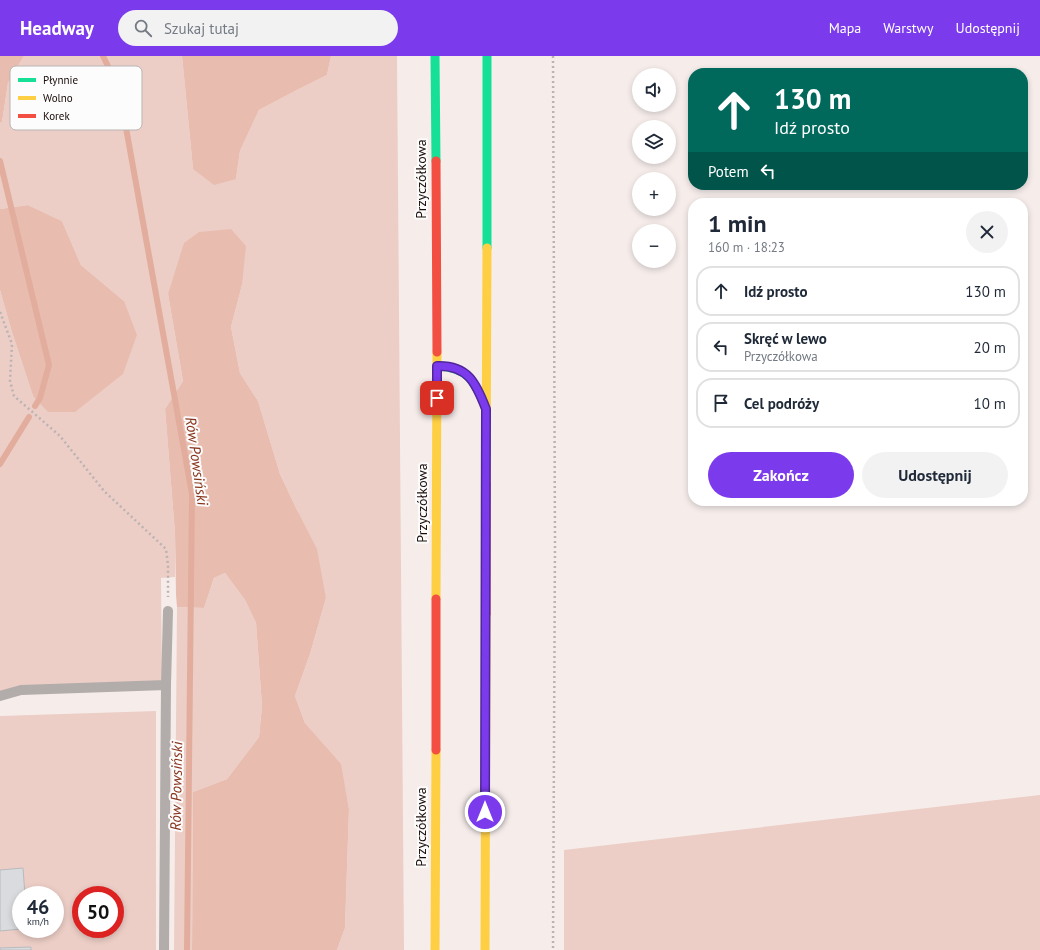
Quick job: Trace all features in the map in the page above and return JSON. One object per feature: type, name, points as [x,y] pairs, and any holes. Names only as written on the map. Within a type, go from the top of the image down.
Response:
[{"type":"main road","name":"Przyczółkowa","points":[[435,56],[437,366],[435,950]]},
{"type":"main road","points":[[485,950],[487,56]]},
{"type":"main road","points":[[437,366],[454,368],[463,372],[471,379],[478,390],[486,409]]},
{"type":"lane","points":[[164,950],[168,611]]},
{"type":"lane","points":[[0,696],[21,690],[166,685]]},
{"type":"path","points":[[553,56],[555,533],[553,950]]},
{"type":"path","points":[[0,312],[12,344],[10,381],[14,396],[60,436],[104,491],[166,549],[168,565],[168,611]]},
{"type":"shaded area","points":[[0,56],[24,56],[18,66],[10,66],[10,80],[8,83],[2,122],[0,123]]},
{"type":"shaded area","points":[[24,56],[182,56],[193,169],[236,179],[240,151],[259,110],[327,75],[331,56],[397,56],[404,950],[337,950],[345,928],[349,809],[340,764],[305,723],[295,696],[310,654],[326,598],[297,510],[280,474],[258,401],[240,373],[231,327],[242,285],[168,294],[183,381],[165,409],[175,533],[175,577],[161,578],[162,681],[0,697],[0,290],[33,396],[124,301],[81,265],[62,221],[28,205],[0,209],[0,123],[2,122],[8,83],[10,80],[10,130],[142,130],[142,66],[18,66]]},
{"type":"shaded area","points":[[182,56],[331,56],[327,75],[259,110],[240,151],[236,179],[214,185],[193,169]]},
{"type":"shaded area","points":[[28,205],[62,221],[81,265],[124,301],[137,335],[123,374],[75,412],[48,412],[33,396],[0,290],[0,209]]},
{"type":"shaded area","points":[[231,229],[246,246],[242,285],[231,327],[240,373],[258,401],[280,474],[317,549],[326,598],[310,654],[295,696],[305,723],[341,764],[349,809],[345,928],[337,950],[192,950],[193,792],[227,779],[259,737],[262,706],[256,623],[245,600],[225,573],[214,578],[204,608],[177,607],[175,533],[165,409],[183,381],[168,294],[184,243],[199,232]]},
{"type":"shaded area","points":[[225,573],[245,600],[256,623],[262,706],[259,737],[227,779],[193,792],[192,950],[174,950],[177,607],[204,608],[214,578]]},
{"type":"shaded area","points":[[156,711],[156,950],[0,950],[0,716]]},
{"type":"shaded area","points":[[1040,795],[1040,950],[564,950],[564,850]]},
{"type":"building","points":[[23,868],[24,886],[12,886],[12,930],[0,931],[0,870]]},
{"type":"building","points":[[31,947],[31,950],[0,950],[0,948]]},
{"type":"waterway","name":"Rów Powsiński","points":[[103,56],[108,66]]},
{"type":"waterway","name":"Rów Powsiński","points":[[126,130],[192,494],[187,950]]},
{"type":"waterway","points":[[0,161],[49,365],[40,398],[35,406]]},
{"type":"waterway","points":[[0,464],[29,417]]},
{"type":"traffic: fast","points":[[435,56],[436,161]]},
{"type":"traffic: fast","points":[[487,56],[487,248]]},
{"type":"traffic: fast","points":[[437,366],[456,369],[462,372],[473,382],[485,406]]},
{"type":"traffic: slow","points":[[486,483],[487,248]]},
{"type":"traffic: slow","points":[[436,599],[437,352]]},
{"type":"traffic: slow","points":[[485,950],[486,614]]},
{"type":"traffic: slow","points":[[435,950],[436,750]]},
{"type":"traffic: jam","points":[[436,161],[437,352]]},
{"type":"traffic: jam","points":[[486,483],[486,614]]},
{"type":"traffic: jam","points":[[436,599],[436,750]]},
{"type":"route","points":[[437,398],[437,366],[446,366],[463,372],[471,379],[478,390],[486,409],[485,812]]}]
